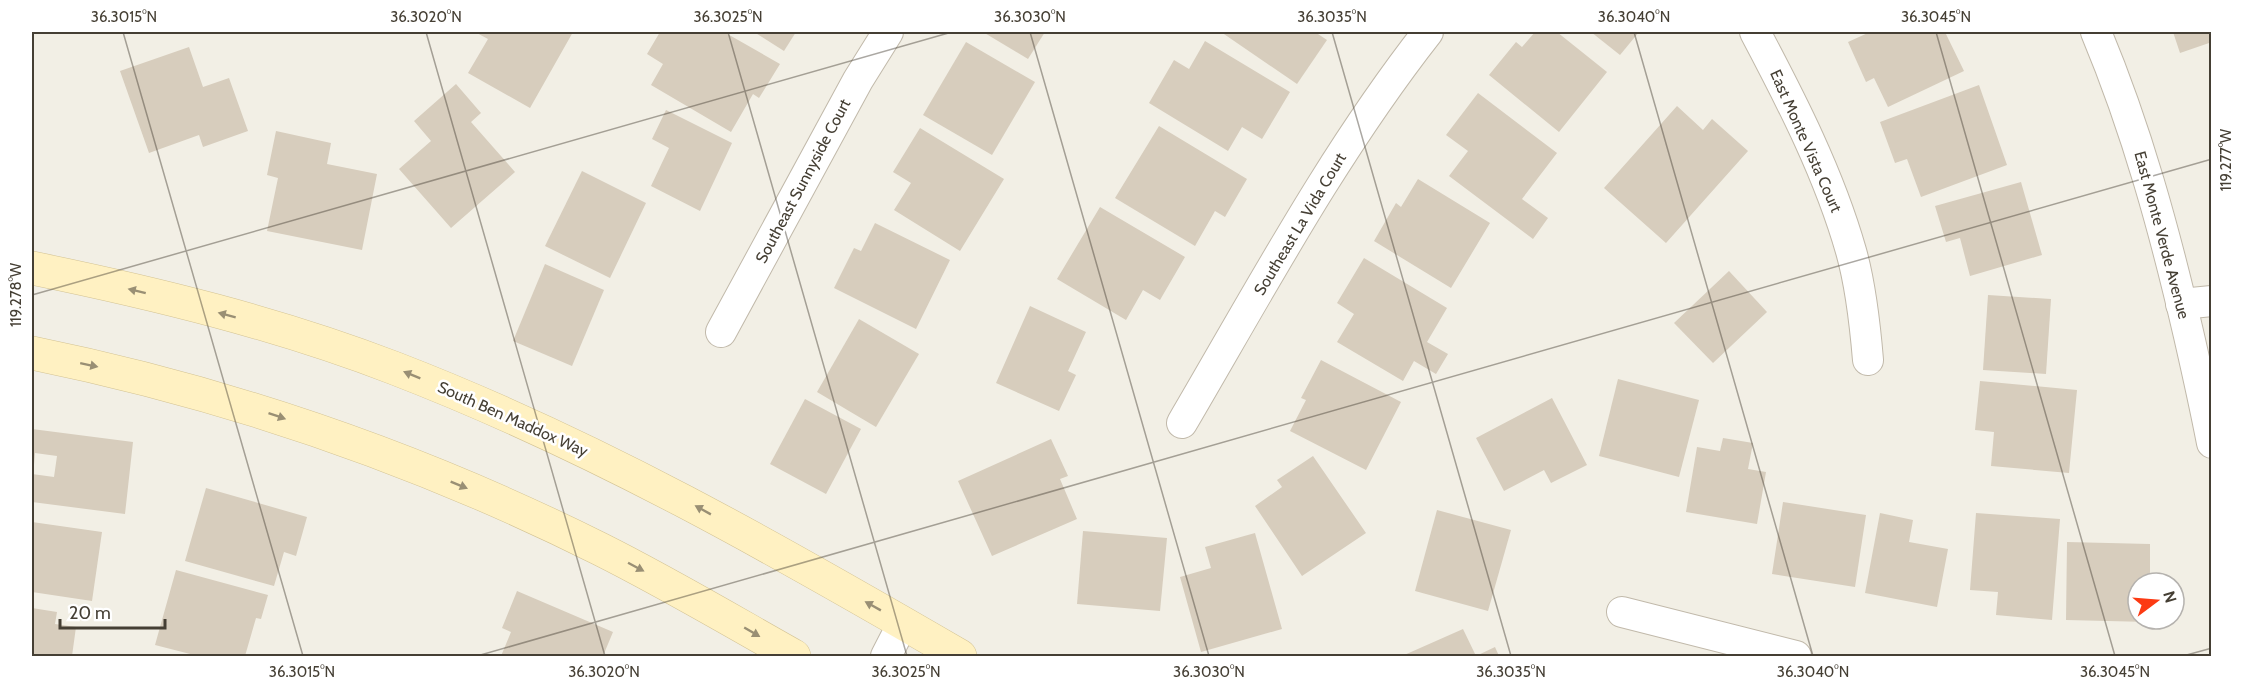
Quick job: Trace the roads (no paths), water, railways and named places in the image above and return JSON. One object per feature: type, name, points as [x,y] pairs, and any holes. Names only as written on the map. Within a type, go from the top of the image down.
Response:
[{"type":"main road","name":"South Ben Maddox Way","points":[[32,268],[136,291],[255,323],[392,368],[455,393],[652,483],[960,657]]},
{"type":"main road","points":[[32,353],[105,368],[200,393],[323,432],[425,471],[493,499],[599,548],[670,585],[794,657]]},
{"type":"street","name":"Southeast Sunnyside Court","points":[[721,332],[858,80],[888,32]]},
{"type":"street","name":"Southeast La Vida Court","points":[[1182,423],[1345,148],[1394,76],[1428,32]]},
{"type":"street","name":"East Monte Vista Court","points":[[1755,32],[1796,111],[1819,162],[1852,252],[1864,315],[1868,360]]},
{"type":"street","name":"East Monte Verde Avenue","points":[[2096,32],[2138,144],[2160,218],[2211,442]]},
{"type":"street","points":[[2181,304],[2211,300]]},
{"type":"street","points":[[1622,612],[1796,657]]},
{"type":"street","points":[[886,657],[903,623]]}]
